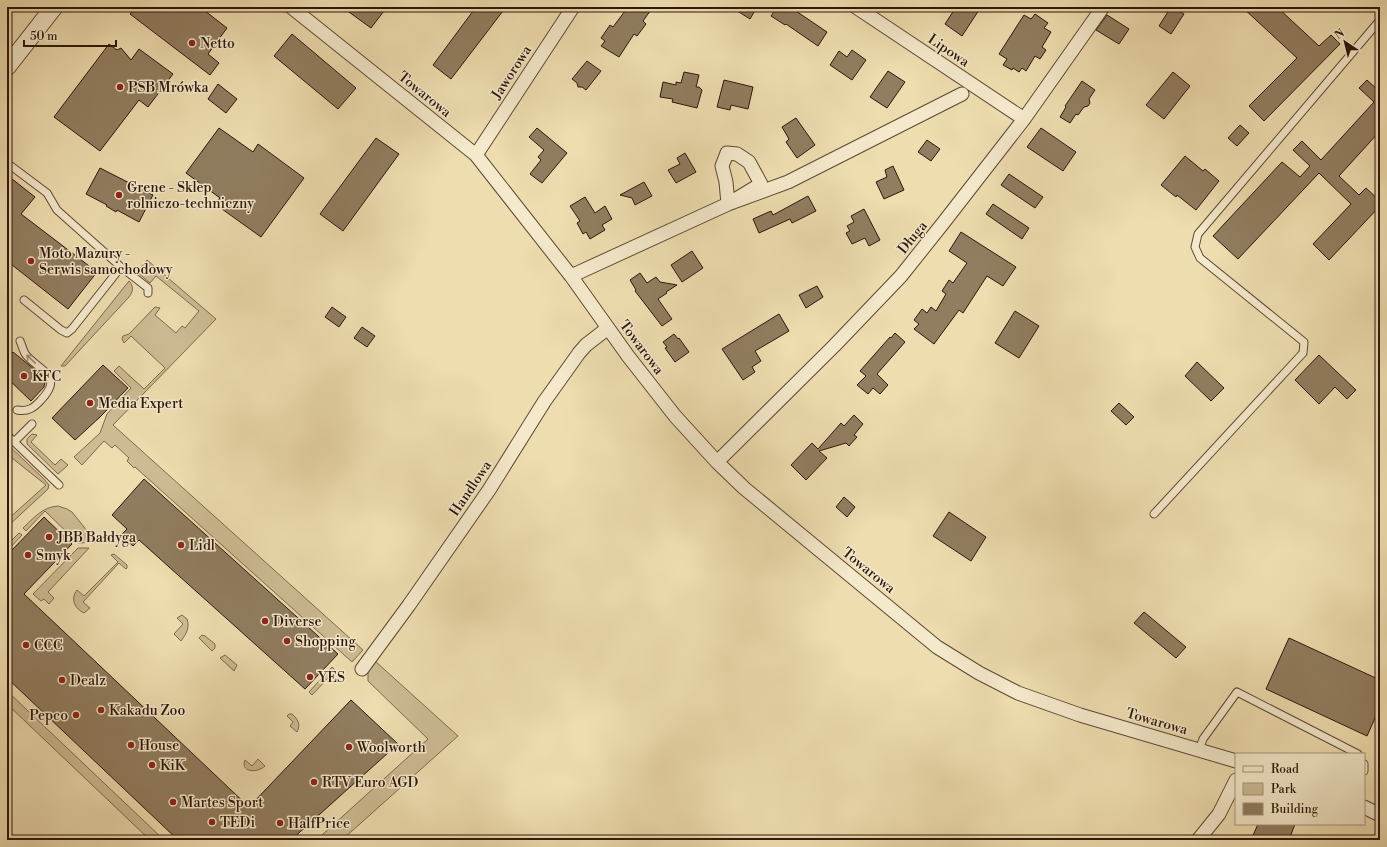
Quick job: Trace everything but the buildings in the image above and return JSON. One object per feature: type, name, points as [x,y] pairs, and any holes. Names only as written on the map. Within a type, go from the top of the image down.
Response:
[{"type":"street","points":[[7,67],[54,7]]},
{"type":"street","name":"Towarowa","points":[[290,7],[476,155],[571,276],[608,328],[675,416],[717,462],[744,488],[937,647],[979,673],[1018,693],[1080,715],[1235,761]]},
{"type":"street","name":"Jaworowa","points":[[476,155],[573,7]]},
{"type":"street","name":"Lipowa","points":[[856,7],[1024,119]]},
{"type":"street","name":"Długa","points":[[717,462],[834,346],[901,276],[1024,119],[1103,7]]},
{"type":"street","points":[[571,276],[728,204],[788,182],[962,94]]},
{"type":"street","name":"Handlowa","points":[[362,669],[409,605],[489,490],[544,402],[579,353],[586,345],[608,328]]},
{"type":"street","points":[[1198,840],[1219,814],[1235,782]]},
{"type":"street","points":[[1365,808],[1380,815]]},
{"type":"lane","points":[[1154,514],[1303,353],[1304,342],[1200,258],[1195,247],[1198,234],[1380,20]]},
{"type":"lane","points":[[7,163],[47,193],[57,210],[121,267],[148,288],[148,293]]},
{"type":"lane","points":[[24,300],[61,330],[67,333],[72,329],[121,267]]},
{"type":"lane","points":[[17,410],[28,411],[50,390],[51,386],[49,376],[26,354],[20,340]]},
{"type":"lane","points":[[14,442],[32,424]]},
{"type":"lane","points":[[7,434],[59,486]]},
{"type":"lane","points":[[1199,750],[1203,739],[1237,692],[1356,753]]},
{"type":"green space","points":[[147,260],[216,319],[113,425],[363,650],[352,662],[135,467],[134,468],[127,461],[129,458],[115,445],[112,448],[104,441],[82,465],[74,457],[100,433],[107,414],[131,388],[114,371],[119,366],[144,389],[165,368],[131,336],[124,343],[122,339],[123,336],[129,334],[155,307],[160,308],[155,315],[176,333],[182,326],[185,328],[199,311],[156,276],[150,283],[137,272]]},
{"type":"green space","points":[[129,281],[132,285],[132,289],[129,297],[65,366],[61,366]]},
{"type":"green space","points":[[32,434],[37,435],[31,442],[55,465],[61,459],[68,465],[58,474],[27,444],[27,439]]},
{"type":"green space","points":[[7,444],[49,485],[48,489],[7,527],[7,520],[46,485],[7,454]]},
{"type":"green space","points":[[58,506],[72,512],[96,542],[78,543],[45,511],[26,531],[23,528],[47,508]]},
{"type":"green space","points":[[19,533],[22,535],[7,551],[7,545]]},
{"type":"green space","points":[[78,548],[89,548],[48,592],[54,598],[49,604],[44,599],[41,601],[33,594]]},
{"type":"green space","points":[[114,554],[127,565],[127,568],[126,569],[119,563],[83,602],[90,608],[84,613],[78,609],[74,603],[75,593],[77,590],[84,596],[118,562],[111,555]]},
{"type":"green space","points":[[182,615],[187,619],[188,628],[181,641],[174,634],[183,624],[177,618]]},
{"type":"green space","points":[[202,635],[215,644],[215,648],[212,651],[199,638]]},
{"type":"green space","points":[[225,655],[237,665],[234,671],[220,658]]},
{"type":"green space","points":[[375,661],[458,736],[342,840],[322,840],[324,838],[322,835],[428,739],[368,681],[368,672]]},
{"type":"green space","points":[[332,667],[337,672],[333,676],[331,675],[312,695],[309,692]]},
{"type":"green space","points":[[7,691],[164,840],[150,840],[7,704]]},
{"type":"green space","points":[[292,714],[297,720],[299,727],[297,732],[290,726],[293,722],[287,716]]},
{"type":"green space","points":[[258,759],[265,766],[254,771],[245,767],[245,760],[252,766]]},
{"type":"place","name":"Netto","points":[[192,43]]},
{"type":"place","name":"PSB Mrówka","points":[[120,87]]},
{"type":"place","name":"Grene - Sklep rolniczo-techniczny","points":[[119,195]]},
{"type":"place","name":"Moto Mazury - Serwis samochodowy","points":[[31,261]]},
{"type":"place","name":"KFC","points":[[24,376]]},
{"type":"place","name":"Media Expert","points":[[90,403]]},
{"type":"place","name":"JBB Bałdyga","points":[[49,537]]},
{"type":"place","name":"Lidl","points":[[181,545]]},
{"type":"place","name":"Smyk","points":[[28,555]]},
{"type":"place","name":"Diverse","points":[[265,621]]},
{"type":"place","name":"Shopping","points":[[287,641]]},
{"type":"place","name":"CCC","points":[[26,645]]},
{"type":"place","name":"YES","points":[[310,677]]},
{"type":"place","name":"Dealz","points":[[62,680]]},
{"type":"place","name":"Kakadu Zoo","points":[[101,710]]},
{"type":"place","name":"Pepco","points":[[76,715]]},
{"type":"place","name":"House","points":[[131,745]]},
{"type":"place","name":"Woolworth","points":[[349,747]]},
{"type":"place","name":"KiK","points":[[152,765]]},
{"type":"place","name":"RTV Euro AGD","points":[[314,782]]},
{"type":"place","name":"Martes Sport","points":[[173,802]]},
{"type":"place","name":"TEDi","points":[[212,822]]},
{"type":"place","name":"HalfPrice","points":[[280,823]]}]
